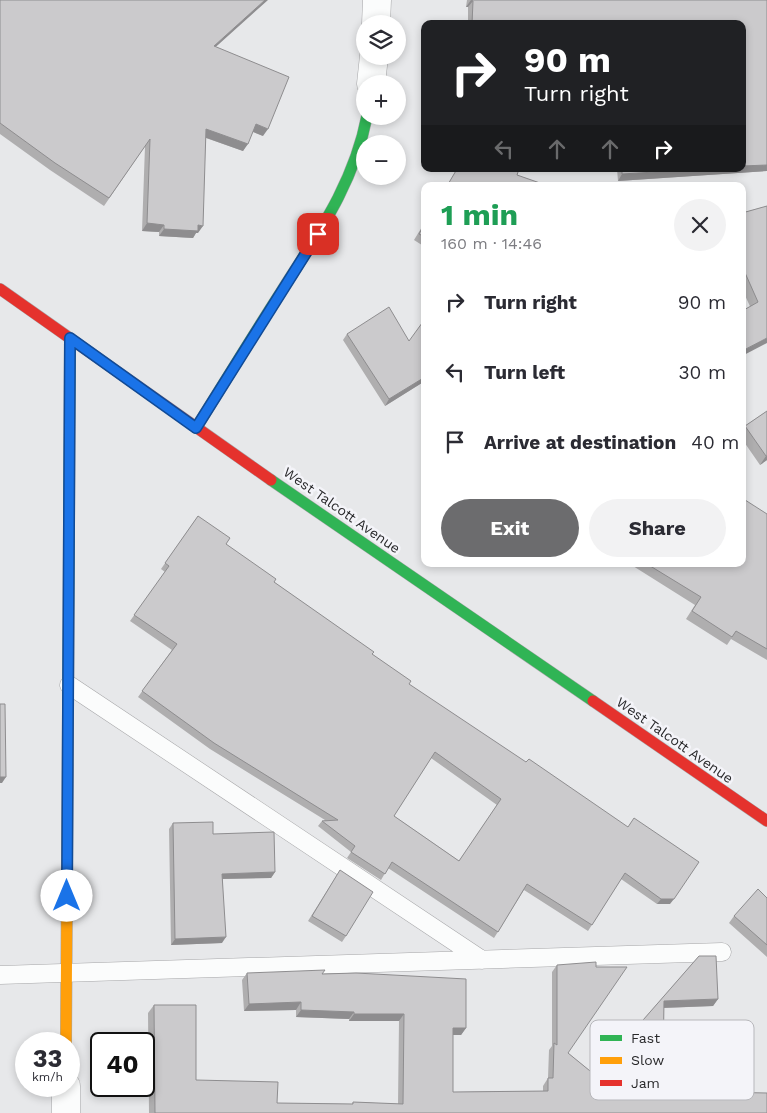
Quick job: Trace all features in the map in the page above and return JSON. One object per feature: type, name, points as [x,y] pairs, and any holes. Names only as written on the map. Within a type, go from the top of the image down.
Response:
[{"type":"street","points":[[376,15],[377,0]]},
{"type":"street","points":[[196,428],[318,234],[347,183],[366,125]]},
{"type":"street","name":"West Talcott Avenue","points":[[0,289],[196,428],[767,821]]},
{"type":"street","points":[[66,1032],[70,338]]},
{"type":"street","points":[[66,1097],[66,1113]]},
{"type":"lane","points":[[68,685],[482,960]]},
{"type":"lane","points":[[0,975],[722,952]]},
{"type":"building","points":[[0,0],[265,0],[214,46],[289,77],[268,129],[256,124],[248,144],[206,129],[203,226],[198,225],[198,231],[164,229],[164,225],[147,223],[150,139],[109,198],[55,163],[0,123]]},
{"type":"building","points":[[471,0],[767,0],[767,165],[746,166],[746,20],[472,20],[473,1]]},
{"type":"building","points":[[455,172],[518,172],[517,175],[537,182],[449,182]]},
{"type":"building","points":[[622,172],[655,172],[622,174]]},
{"type":"building","points":[[767,206],[767,338],[746,349],[746,309],[758,302],[746,275],[746,212]]},
{"type":"building","points":[[389,307],[409,341],[421,324],[421,379],[389,399],[347,334]]},
{"type":"building","points":[[767,411],[767,456],[746,427],[746,425]]},
{"type":"building","points":[[746,501],[767,514],[767,649],[736,631],[732,637],[692,611],[701,597],[652,567],[746,567]]},
{"type":"building","points":[[198,516],[230,538],[226,544],[276,579],[274,582],[374,652],[372,654],[411,681],[409,684],[526,762],[529,759],[628,827],[634,818],[699,862],[674,899],[661,899],[625,873],[592,925],[527,884],[498,932],[392,862],[385,874],[351,852],[355,846],[322,821],[338,820],[214,743],[142,691],[177,644],[134,615],[169,566],[165,563]],"holes":[[[435,752],[501,799],[459,861],[394,816]]]},
{"type":"building","points":[[0,704],[5,704],[6,777],[0,777]]},
{"type":"building","points":[[213,822],[213,834],[274,832],[275,872],[222,874],[226,937],[175,939],[173,823]]},
{"type":"building","points":[[340,870],[373,892],[346,936],[312,916]]},
{"type":"building","points":[[758,889],[767,898],[767,945],[734,916]]},
{"type":"building","points":[[699,956],[716,956],[718,999],[664,1001],[664,1020],[643,1020]]},
{"type":"building","points":[[596,962],[596,967],[627,967],[568,1053],[590,1071],[590,1100],[754,1100],[754,1093],[767,1093],[767,1113],[155,1113],[154,1005],[196,1005],[196,1080],[278,1082],[277,1103],[353,1104],[353,1102],[403,1104],[404,1014],[354,1014],[354,1012],[301,1010],[301,1002],[249,1004],[247,973],[325,970],[322,974],[356,973],[466,979],[466,1028],[453,1028],[453,1092],[548,1091],[548,1078],[553,1078],[554,1043],[557,1045],[557,965]]},
{"type":"traffic: fast","points":[[196,428],[333,208],[353,164],[365,125]]},
{"type":"traffic: fast","points":[[68,713],[70,338]]},
{"type":"traffic: fast","points":[[271,480],[593,701]]},
{"type":"traffic: slow","points":[[66,1032],[68,713]]},
{"type":"traffic: jam","points":[[0,289],[271,480]]},
{"type":"traffic: jam","points":[[593,701],[767,821]]},
{"type":"route","points":[[67,896],[70,338],[196,428],[318,234]]}]
